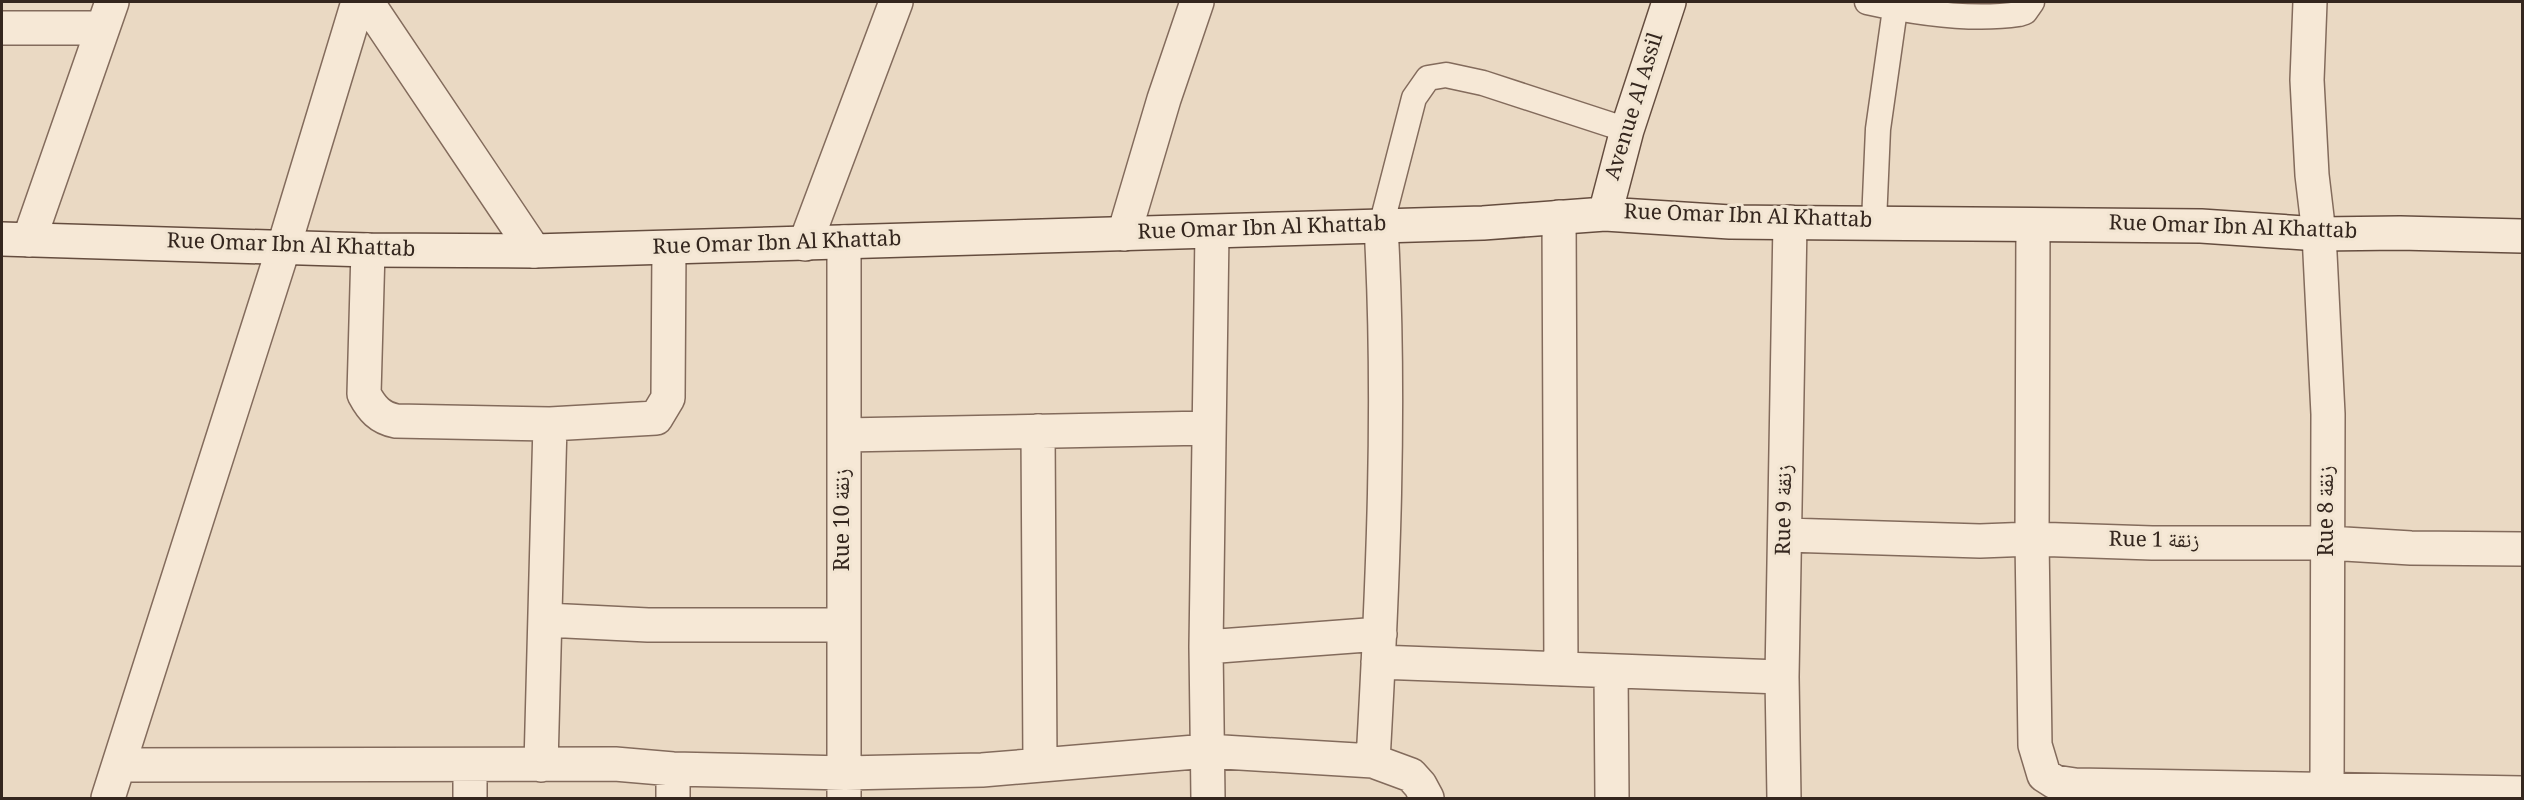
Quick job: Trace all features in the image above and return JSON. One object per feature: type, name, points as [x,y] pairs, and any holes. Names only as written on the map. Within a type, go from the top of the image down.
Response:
[{"type":"street","points":[[108,798],[284,246],[358,2]]},
{"type":"street","points":[[367,2],[534,251]]},
{"type":"street","points":[[805,244],[896,2]]},
{"type":"street","points":[[1124,234],[1164,99],[1197,2]]},
{"type":"street","name":"Avenue Al Assil","points":[[1605,214],[1627,130],[1669,2]]},
{"type":"street","name":"Rue 8 زنقة","points":[[2310,2],[2307,81],[2312,176],[2319,234],[2328,414],[2327,789]]},
{"type":"street","points":[[2,28],[107,15],[15,239]]},
{"type":"street","name":"Rue Omar Ibn Al Khattab","points":[[15,239],[368,250],[534,251],[1483,223],[1605,214],[1730,222],[2202,226],[2319,234],[2523,236]]},
{"type":"street","points":[[1559,217],[1561,669]]},
{"type":"street","name":"Rue 9 زنقة","points":[[1784,798],[1782,677],[1790,222]]},
{"type":"street","points":[[2033,225],[2032,539],[2035,745],[2044,775],[2055,782],[2075,785],[2189,792],[2327,789],[2420,795],[2523,793]]},
{"type":"street","points":[[1373,761],[1379,648],[1385,310],[1381,226]]},
{"type":"street","points":[[1208,798],[1206,647],[1212,232]]},
{"type":"street","name":"Rue 10 زنقة","points":[[844,242],[844,786]]},
{"type":"street","points":[[368,250],[364,394],[375,411],[386,419],[396,422],[550,424],[656,418],[664,408],[668,399],[669,248]]},
{"type":"street","points":[[541,765],[550,424]]},
{"type":"street","points":[[844,435],[1209,428]]},
{"type":"street","points":[[1038,431],[1040,765]]},
{"type":"street","name":"Rue 1 زنقة","points":[[1786,535],[1980,541],[2032,539],[2163,543],[2328,543],[2411,548],[2523,549]]},
{"type":"street","points":[[546,620],[648,625],[844,625]]},
{"type":"street","points":[[1206,647],[1379,648],[1561,669],[1782,677]]},
{"type":"street","points":[[1611,671],[1612,798]]},
{"type":"street","points":[[120,765],[615,764],[673,784],[844,786],[982,770],[1207,751],[1373,761],[1411,776],[1420,785],[1427,798]]},
{"type":"street","points":[[470,765],[470,798]]},
{"type":"lane","points":[[1867,2],[1973,15],[2009,15],[2025,12],[2032,2]]},
{"type":"lane","points":[[1874,222],[1878,129],[1896,5]]},
{"type":"lane","points":[[1381,226],[1414,98],[1428,78],[1446,75],[1483,82],[1627,130]]}]
